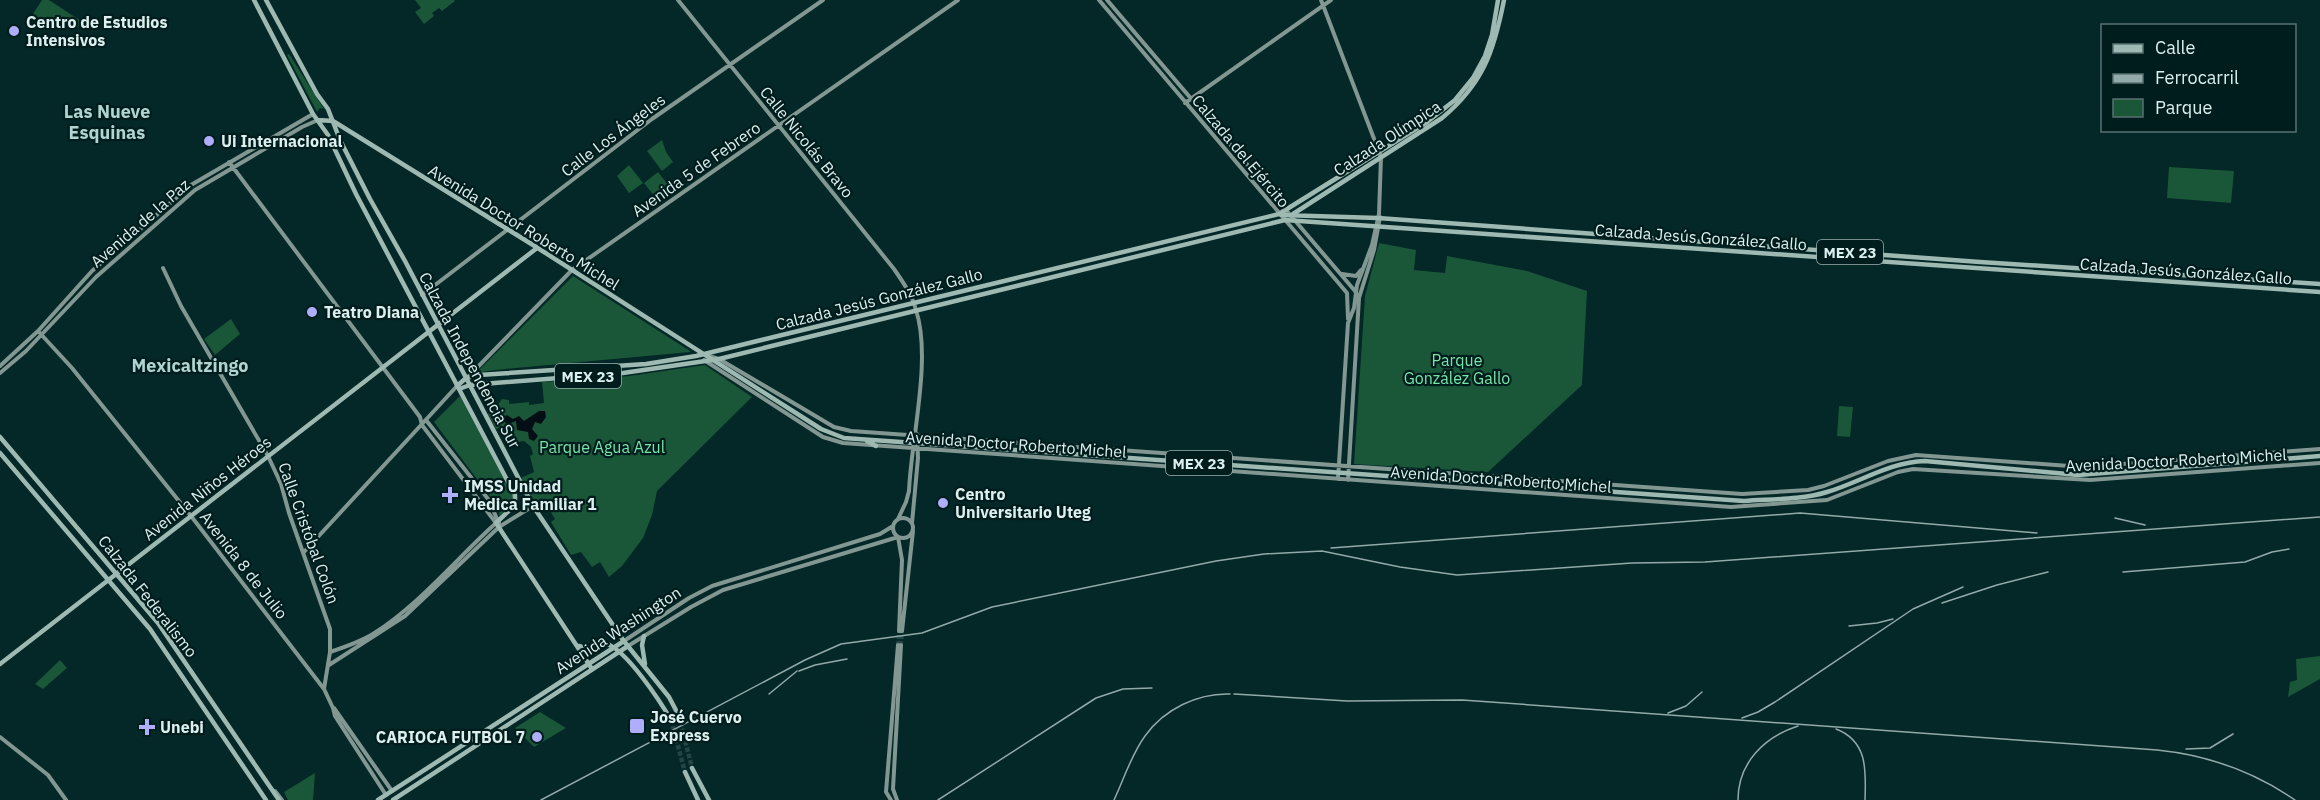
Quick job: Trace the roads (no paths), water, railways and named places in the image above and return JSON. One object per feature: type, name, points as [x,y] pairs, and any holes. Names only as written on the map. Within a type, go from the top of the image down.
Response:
[{"type":"main road","name":"Calzada Independencia Sur","points":[[254,0],[314,114],[328,135],[361,203],[515,495],[515,505],[498,524]]},
{"type":"main road","name":"Calzada Independencia Sur","points":[[266,0],[317,94],[328,109],[370,200],[533,506],[624,641],[669,697],[679,716]]},
{"type":"main road","name":"Calle Nicolás Bravo","points":[[678,0],[894,269],[913,302],[921,335],[915,441]]},
{"type":"main road","name":"Calle Los Ángeles","points":[[422,295],[652,119],[823,0]]},
{"type":"main road","name":"Avenida 5 de Febrero","points":[[466,378],[572,270],[958,0]]},
{"type":"main road","name":"Calzada del Ejército","points":[[1099,0],[1347,293],[1348,323]]},
{"type":"main road","name":"Calzada del Ejército","points":[[1107,0],[1287,210],[1359,298]]},
{"type":"main road","points":[[1321,0],[1381,154],[1374,250],[1359,298],[1348,480]]},
{"type":"main road","points":[[1185,103],[1331,0]]},
{"type":"main road","name":"Calzada Olímpica","points":[[1284,220],[1437,115],[1468,85],[1487,50],[1498,0]]},
{"type":"main road","name":"Calzada Olímpica","points":[[1279,214],[1442,118],[1468,94],[1489,60],[1498,32],[1504,0]]},
{"type":"main road","name":"Avenida de la Paz","points":[[0,366],[38,331],[92,271],[191,185],[314,114]]},
{"type":"main road","name":"Avenida de la Paz","points":[[0,374],[96,277],[195,190],[318,120]]},
{"type":"main road","points":[[318,120],[333,121]]},
{"type":"main road","name":"Avenida Doctor Roberto Michel","points":[[333,121],[702,354],[778,397],[834,427],[855,432],[899,435],[915,441]]},
{"type":"main road","points":[[229,162],[420,417],[422,425],[498,524],[592,669]]},
{"type":"main road","points":[[1266,225],[1273,216],[1274,208]]},
{"type":"main road","name":"Calzada Jesús González Gallo","points":[[466,378],[479,375],[646,364],[702,354],[1279,214]]},
{"type":"main road","name":"MEX 23","points":[[1279,214],[1291,215]]},
{"type":"main road","name":"Calzada Jesús González Gallo","points":[[1291,215],[1378,217],[2320,284]]},
{"type":"main road","name":"Calzada Jesús González Gallo","points":[[719,359],[1284,220]]},
{"type":"main road","name":"MEX 23","points":[[1284,220],[1296,221]]},
{"type":"main road","name":"Calzada Jesús González Gallo","points":[[1296,221],[2320,292]]},
{"type":"main road","points":[[146,223],[149,229]]},
{"type":"main road","points":[[1338,479],[1348,323],[1354,308],[1355,291],[1377,227]]},
{"type":"main road","points":[[1599,234],[1617,243]]},
{"type":"main road","name":"Avenida Niños Héroes","points":[[0,664],[537,248]]},
{"type":"main road","points":[[1334,266],[1342,274],[1352,276],[1358,274],[1365,264]]},
{"type":"main road","points":[[2042,272],[2062,267]]},
{"type":"main road","name":"Calle Cristóbal Colón","points":[[163,268],[199,338],[268,456],[281,484],[330,629],[329,664],[324,689]]},
{"type":"main road","name":"Avenida 8 de Julio","points":[[38,331],[72,368],[191,516],[324,689],[335,716],[392,799]]},
{"type":"main road","points":[[702,354],[705,361]]},
{"type":"main road","name":"Avenida Doctor Roberto Michel","points":[[702,354],[719,359],[778,397],[809,424]]},
{"type":"main road","name":"MEX 23","points":[[458,388],[470,385],[623,373],[719,359]]},
{"type":"main road","name":"Avenida Doctor Roberto Michel","points":[[705,361],[837,441],[876,446],[928,440],[996,442],[1742,494],[1808,490],[1888,461],[1916,455],[2089,467],[2320,449]]},
{"type":"main road","points":[[304,552],[466,378]]},
{"type":"main road","points":[[809,424],[814,415]]},
{"type":"main road","points":[[420,417],[427,420],[488,499],[498,524]]},
{"type":"main road","points":[[819,431],[825,422]]},
{"type":"main road","name":"Avenida Doctor Roberto Michel","points":[[819,431],[854,439],[915,441]]},
{"type":"main road","points":[[854,439],[855,432]]},
{"type":"main road","points":[[863,432],[863,439],[876,446]]},
{"type":"main road","points":[[889,434],[889,441]]},
{"type":"main road","points":[[899,435],[899,441]]},
{"type":"main road","name":"Calzada Federalismo","points":[[0,437],[158,623],[280,800]]},
{"type":"main road","name":"Avenida Doctor Roberto Michel","points":[[928,440],[996,448],[1744,501],[1824,493],[1907,461],[2078,475],[2320,456]]},
{"type":"main road","points":[[915,441],[918,449],[912,549],[901,631],[901,543],[893,526],[908,497],[915,441]]},
{"type":"main road","points":[[996,442],[996,448]]},
{"type":"main road","name":"Avenida Doctor Roberto Michel","points":[[918,449],[1746,507],[1827,500],[1898,472],[1913,469],[2090,480],[2320,464]]},
{"type":"main road","name":"Calzada Federalismo","points":[[0,453],[153,634],[264,800]]},
{"type":"main road","points":[[2236,462],[2243,455]]},
{"type":"main road","points":[[2037,471],[2038,464]]},
{"type":"main road","points":[[1981,472],[1982,466]]},
{"type":"main road","points":[[2192,466],[2192,473]]},
{"type":"main road","points":[[1587,497],[1589,483]]},
{"type":"main road","points":[[1524,486],[1524,492]]},
{"type":"main road","points":[[330,652],[371,634],[402,613],[498,524],[533,506]]},
{"type":"main road","points":[[898,519],[908,519],[912,523]]},
{"type":"main road","points":[[329,664],[405,616],[498,524]]},
{"type":"main road","name":"Avenida Washington","points":[[392,791],[686,600],[712,586],[880,534],[893,526]]},
{"type":"main road","points":[[898,537],[907,537],[913,531]]},
{"type":"main road","name":"Avenida Washington","points":[[378,800],[392,799],[628,646],[723,590],[898,537]]},
{"type":"main road","points":[[901,543],[912,549]]},
{"type":"main road","points":[[644,636],[642,645],[645,667]]},
{"type":"main road","points":[[577,645],[588,650],[608,644],[614,647],[661,702],[671,720]]},
{"type":"main road","points":[[899,645],[893,789],[894,799],[886,792],[899,645]]},
{"type":"main road","points":[[203,692],[216,711],[220,712]]},
{"type":"main road","name":"Avenida 8 de Julio","points":[[333,708],[339,713],[392,791],[392,799]]},
{"type":"main road","points":[[0,738],[48,775],[66,800]]},
{"type":"main road","points":[[692,768],[709,800]]},
{"type":"main road","points":[[685,772],[698,800]]},
{"type":"tunnel","points":[[898,645],[899,631]]},
{"type":"tunnel","points":[[901,645],[902,631]]},
{"type":"tunnel","points":[[679,716],[692,768]]},
{"type":"tunnel","points":[[671,720],[685,772]]},
{"type":"railway","points":[[1331,548],[1800,513],[2037,533]]},
{"type":"railway","points":[[541,800],[805,660],[841,644],[922,633],[992,607],[1216,561],[1264,554],[1322,551],[1400,567],[1457,575],[1632,563],[1705,562],[2320,517]]},
{"type":"railway","points":[[2115,518],[2145,525]]},
{"type":"railway","points":[[2123,572],[2245,562],[2272,552],[2289,549]]},
{"type":"railway","points":[[1942,603],[1997,585],[2048,572]]},
{"type":"railway","points":[[1742,718],[1775,702],[1913,609],[1963,587]]},
{"type":"railway","points":[[1849,626],[1893,619]]},
{"type":"railway","points":[[799,671],[815,665],[847,659]]},
{"type":"railway","points":[[769,694],[797,671]]},
{"type":"railway","points":[[938,800],[1096,698],[1123,689],[1152,688]]},
{"type":"railway","points":[[1668,713],[1686,706],[1702,692]]},
{"type":"railway","points":[[1114,800],[1140,743],[1153,726],[1183,704],[1206,696],[1230,694]]},
{"type":"railway","points":[[1234,694],[1347,701],[1462,700],[2157,750],[2176,752],[2229,766],[2263,781],[2295,800]]},
{"type":"railway","points":[[1738,800],[1743,774],[1755,753],[1774,737],[1798,726]]},
{"type":"railway","points":[[1836,729],[1846,734],[1860,749],[1865,768],[1865,800]]},
{"type":"railway","points":[[2186,749],[2210,748],[2233,734]]},
{"type":"place","name":"Centro de Estudios Intensivos","points":[[14,31]]},
{"type":"place","name":"Ui Internacional","points":[[209,141]]},
{"type":"place","name":"Teatro Diana","points":[[312,312]]},
{"type":"place","name":"IMSS Unidad Medica Familiar 1","points":[[450,495]]},
{"type":"place","name":"Centro Universitario Uteg","points":[[943,503]]},
{"type":"place","name":"José Cuervo Express","points":[[637,726]]},
{"type":"place","name":"Unebi","points":[[147,727]]},
{"type":"place","name":"CARIOCA FUTBOL 7","points":[[537,737]]},
{"type":"district","name":"Las Nueve Esquinas","points":[[107,121]]},
{"type":"district","name":"Mexicaltzingo","points":[[190,365]]},
{"type":"park label","name":"Parque González Gallo","points":[[1457,369]]},
{"type":"park label","name":"Parque Agua Azul","points":[[602,447]]}]
